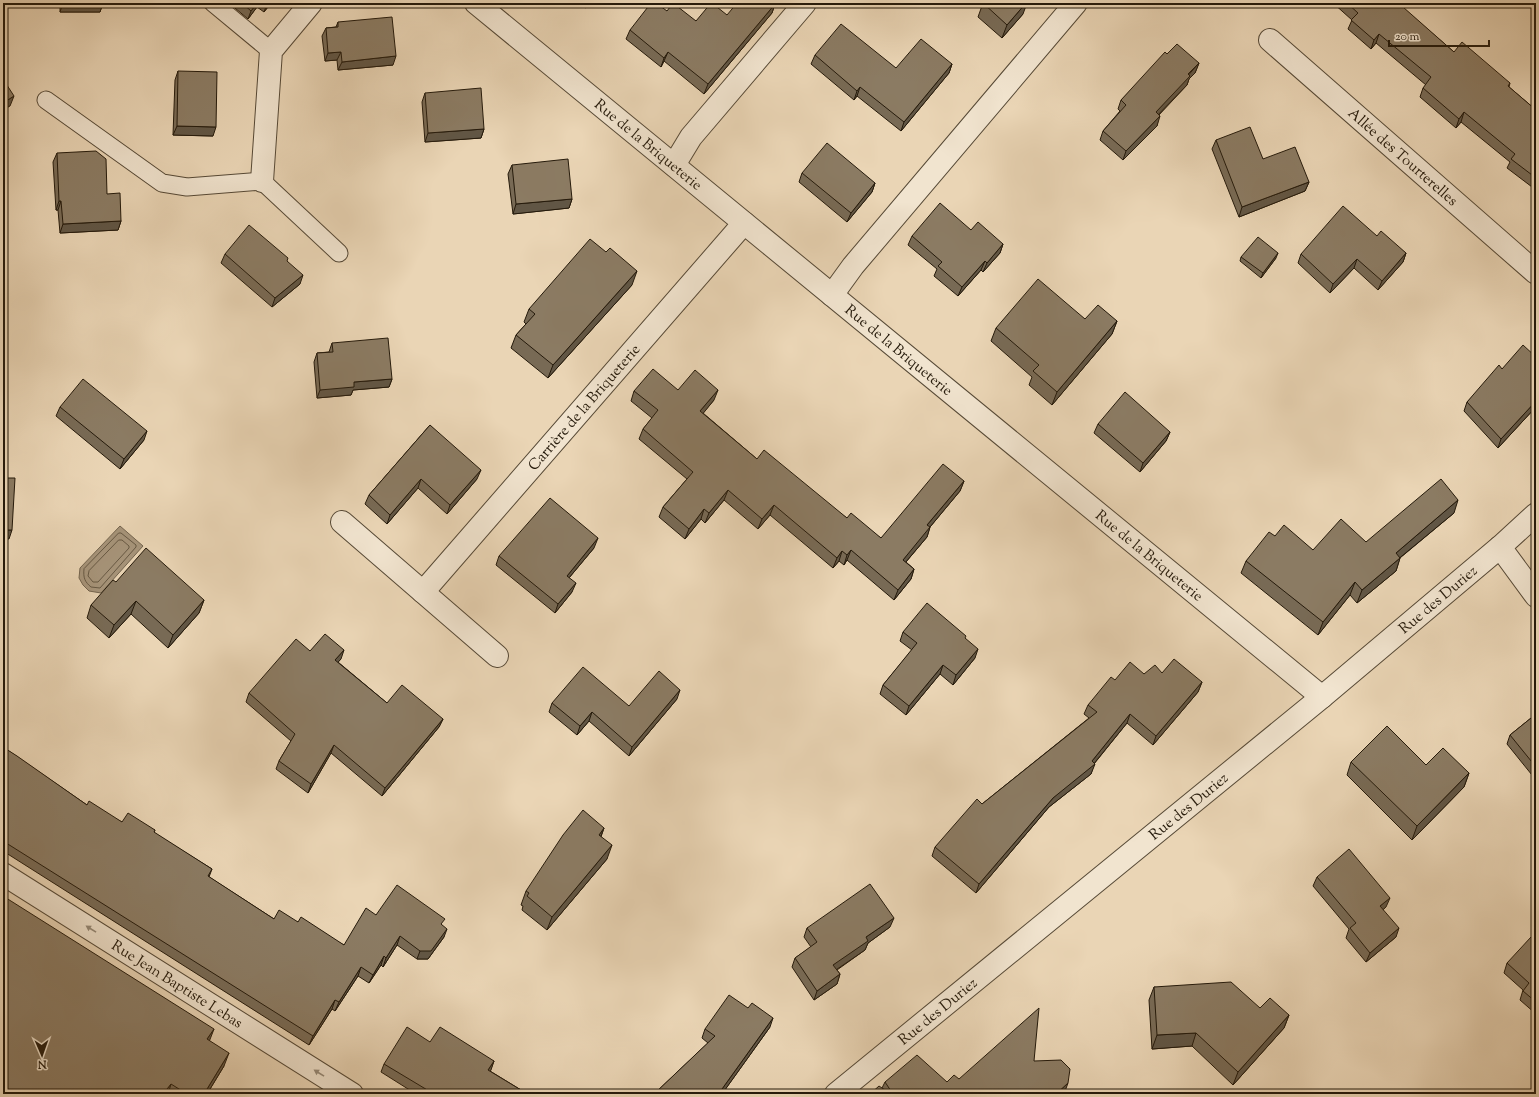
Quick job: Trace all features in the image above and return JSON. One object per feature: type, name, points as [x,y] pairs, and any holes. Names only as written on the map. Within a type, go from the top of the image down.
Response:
[{"type":"street","points":[[262,181],[271,52],[311,3]]},
{"type":"street","name":"Rue de la Briqueterie","points":[[476,3],[1322,697]]},
{"type":"street","points":[[674,165],[691,137],[805,3]]},
{"type":"street","points":[[832,295],[853,266],[1076,3]]},
{"type":"street","name":"Allée des Tourterelles","points":[[1270,40],[1536,273]]},
{"type":"street","name":"Carrière de la Briqueterie","points":[[423,592],[744,223]]},
{"type":"street","name":"Rue des Duriez","points":[[836,1094],[1322,697],[1500,547],[1536,514]]},
{"type":"street","points":[[342,522],[497,656]]},
{"type":"street","points":[[1500,547],[1536,596]]},
{"type":"street","name":"Rue Jean Baptiste Lebas","points":[[3,874],[352,1094]]},
{"type":"lane","points":[[213,3],[271,52]]},
{"type":"lane","points":[[46,100],[162,182],[187,187],[262,181],[339,253]]},
{"type":"water","points":[[120,526],[143,546],[101,593],[89,591],[79,578],[80,568]]},
{"type":"building","points":[[242,3],[257,3],[251,11]]},
{"type":"building","points":[[651,3],[656,3],[667,11],[673,3],[696,21],[711,3],[727,15],[737,3],[775,4],[708,84],[668,52],[664,58],[630,30]]},
{"type":"building","points":[[983,3],[1026,3],[1007,25]]},
{"type":"building","points":[[1347,3],[1402,3],[1404,5],[1403,7],[1454,52],[1462,42],[1510,83],[1508,86],[1536,110],[1536,178],[1511,159],[1515,154],[1464,112],[1459,119],[1423,88],[1431,77],[1379,34],[1374,40],[1351,20],[1358,13]]},
{"type":"building","points":[[392,17],[396,56],[342,62],[341,52],[328,53],[326,28],[338,27],[338,22]]},
{"type":"building","points":[[841,24],[896,68],[921,39],[952,64],[904,122],[860,87],[857,91],[815,55]]},
{"type":"building","points":[[1177,44],[1199,63],[1188,74],[1190,76],[1156,112],[1160,116],[1126,151],[1103,131],[1126,105],[1121,100],[1165,52],[1167,54]]},
{"type":"building","points":[[178,71],[217,72],[216,127],[177,126]]},
{"type":"building","points":[[3,79],[14,96],[3,103]]},
{"type":"building","points":[[481,88],[484,129],[428,133],[425,93]]},
{"type":"building","points":[[1250,127],[1263,159],[1295,147],[1309,182],[1242,207],[1216,140]]},
{"type":"building","points":[[827,143],[875,183],[851,213],[802,173]]},
{"type":"building","points":[[96,151],[106,159],[107,194],[120,193],[121,221],[63,224],[61,201],[59,201],[57,153]]},
{"type":"building","points":[[568,159],[572,199],[516,204],[512,165]]},
{"type":"building","points":[[940,203],[971,230],[978,222],[1003,244],[987,263],[985,261],[962,287],[938,266],[942,262],[912,236]]},
{"type":"building","points":[[1343,206],[1377,236],[1381,231],[1406,253],[1382,281],[1357,259],[1333,284],[1301,254]]},
{"type":"building","points":[[249,225],[288,258],[287,261],[303,275],[275,298],[225,254]]},
{"type":"building","points":[[1258,237],[1278,253],[1263,273],[1241,257]]},
{"type":"building","points":[[590,239],[606,252],[610,248],[637,271],[553,365],[516,335],[535,314],[529,309]]},
{"type":"building","points":[[1038,279],[1085,319],[1098,305],[1117,321],[1057,392],[1033,371],[1039,365],[996,328]]},
{"type":"building","points":[[388,338],[392,379],[354,382],[354,387],[320,390],[317,353],[333,352],[332,343]]},
{"type":"building","points":[[1523,345],[1536,357],[1536,401],[1501,439],[1467,402],[1499,365],[1502,369]]},
{"type":"building","points":[[653,369],[678,390],[695,370],[718,390],[700,411],[757,459],[764,450],[847,518],[851,513],[881,538],[943,464],[964,481],[927,525],[930,527],[903,560],[914,569],[898,590],[851,550],[847,555],[842,551],[837,558],[774,505],[762,519],[728,490],[709,513],[704,509],[689,529],[663,507],[693,472],[643,429],[658,410],[634,391]]},
{"type":"building","points":[[83,379],[147,431],[124,459],[60,407]]},
{"type":"building","points":[[1125,392],[1170,432],[1143,463],[1098,424]]},
{"type":"building","points":[[430,425],[481,470],[450,505],[421,479],[390,515],[369,495]]},
{"type":"building","points":[[3,478],[15,478],[12,530],[3,530]]},
{"type":"building","points":[[1441,479],[1458,500],[1396,553],[1400,558],[1362,590],[1355,582],[1323,622],[1246,561],[1269,532],[1275,536],[1284,525],[1313,550],[1341,519],[1366,542]]},
{"type":"building","points":[[550,498],[598,538],[567,576],[576,583],[558,604],[499,556]]},
{"type":"building","points":[[146,548],[204,600],[173,635],[136,601],[114,625],[91,605],[113,580],[116,582]]},
{"type":"building","points":[[927,603],[966,636],[965,638],[978,649],[956,675],[943,665],[909,706],[883,685],[917,643],[903,632]]},
{"type":"building","points":[[325,634],[344,650],[335,660],[387,703],[402,685],[443,719],[385,788],[334,745],[311,784],[279,761],[295,734],[249,693],[296,639],[310,651]]},
{"type":"building","points":[[1174,659],[1202,682],[1156,736],[1130,714],[1092,761],[1095,764],[1053,798],[979,884],[935,847],[977,799],[982,804],[1097,712],[1088,705],[1111,677],[1115,680],[1130,662],[1144,674],[1155,665],[1162,673]]},
{"type":"building","points":[[583,667],[629,706],[659,671],[680,690],[632,747],[592,712],[580,726],[552,703]]},
{"type":"building","points":[[1536,714],[1536,767],[1510,735]]},
{"type":"building","points":[[1387,726],[1426,765],[1443,748],[1469,773],[1417,826],[1351,762]]},
{"type":"building","points":[[3,747],[87,805],[89,801],[122,822],[128,813],[155,830],[154,832],[212,869],[208,876],[274,919],[279,910],[298,922],[301,917],[344,945],[366,908],[376,915],[397,885],[445,919],[441,924],[447,929],[431,951],[420,951],[400,936],[386,958],[384,956],[373,975],[361,967],[339,1002],[335,1000],[313,1036],[3,841]]},
{"type":"building","points":[[583,810],[604,828],[599,835],[612,845],[552,917],[527,896],[529,893],[526,891],[563,835]]},
{"type":"building","points":[[1349,849],[1390,898],[1380,906],[1399,928],[1370,953],[1350,928],[1356,923],[1317,877]]},
{"type":"building","points":[[870,884],[894,918],[866,937],[868,941],[833,965],[840,974],[817,991],[795,958],[817,942],[807,928]]},
{"type":"building","points":[[3,896],[214,1029],[207,1039],[229,1053],[204,1094],[187,1094],[171,1084],[163,1094],[3,1094]]},
{"type":"building","points":[[1531,937],[1536,942],[1536,1002],[1523,991],[1529,983],[1507,963]]},
{"type":"building","points":[[1231,982],[1260,1008],[1270,998],[1289,1015],[1238,1072],[1196,1033],[1157,1035],[1154,987]]},
{"type":"building","points":[[729,995],[748,1008],[752,1003],[773,1018],[722,1089],[727,1094],[654,1094],[715,1036],[705,1029]]},
{"type":"building","points":[[1039,1008],[1034,1061],[1061,1060],[1070,1069],[1068,1083],[1056,1094],[893,1094],[885,1082],[917,1055],[947,1082],[954,1075],[959,1079]]},
{"type":"building","points":[[407,1027],[430,1042],[440,1027],[494,1061],[488,1070],[521,1090],[519,1093],[521,1094],[427,1094],[429,1091],[384,1064]]},
{"type":"building","points":[[879,1086],[891,1094],[870,1094]]}]
